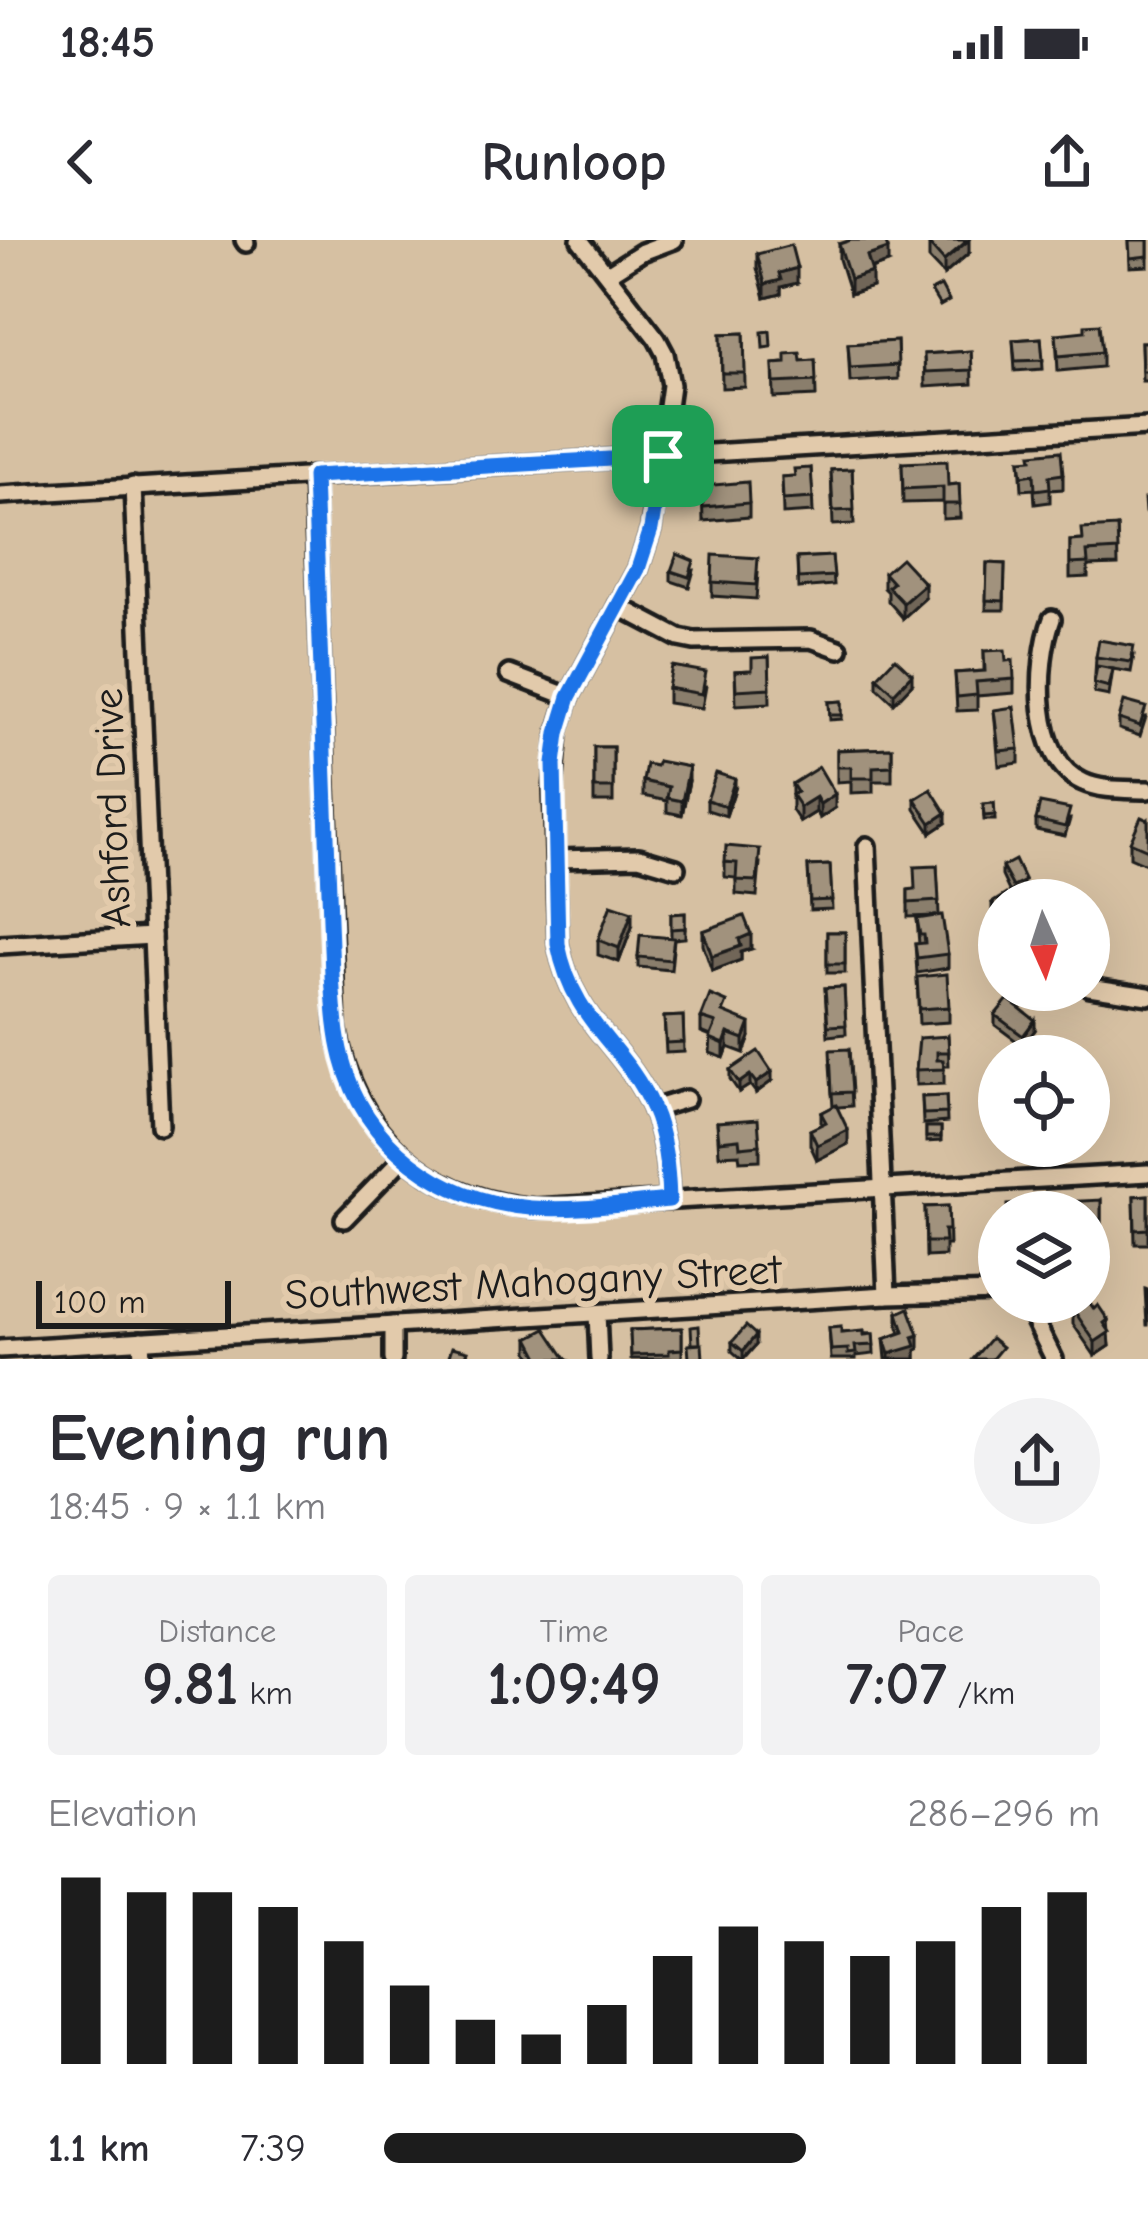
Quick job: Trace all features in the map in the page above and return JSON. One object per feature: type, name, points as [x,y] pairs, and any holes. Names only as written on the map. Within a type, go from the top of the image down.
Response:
[{"type":"street","points":[[580,240],[665,354],[671,385],[651,529],[638,569],[569,697],[554,764],[558,944],[580,1008],[641,1086],[653,1109],[668,1167],[669,1200]]},
{"type":"street","points":[[609,273],[642,252],[674,240]]},
{"type":"street","points":[[0,495],[1148,427]]},
{"type":"street","points":[[314,476],[336,1027],[341,1058],[358,1099],[403,1158],[450,1188],[509,1206],[563,1208],[1148,1173]]},
{"type":"street","name":"Ashford Drive","points":[[133,486],[160,1126]]},
{"type":"street","points":[[618,606],[694,641],[811,639],[839,649]]},
{"type":"street","points":[[1052,620],[1042,660],[1048,742],[1054,757],[1080,782],[1148,790]]},
{"type":"street","points":[[508,674],[569,697]]},
{"type":"street","points":[[867,846],[887,1295]]},
{"type":"street","points":[[558,859],[639,857],[676,868]]},
{"type":"street","points":[[0,945],[152,936]]},
{"type":"street","points":[[1110,990],[1148,996]]},
{"type":"street","points":[[653,1109],[686,1099]]},
{"type":"street","points":[[344,1219],[403,1158]]},
{"type":"street","name":"Southwest Mahogany Street","points":[[0,1349],[978,1293]]},
{"type":"street","points":[[597,1312],[599,1359]]},
{"type":"street","points":[[1035,1323],[1054,1359]]},
{"type":"street","points":[[393,1325],[393,1359]]},
{"type":"street","points":[[141,1340],[142,1359]]},
{"type":"building","points":[[885,240],[888,249],[867,256],[872,272],[850,279],[839,244]]},
{"type":"building","points":[[968,240],[944,261],[929,244]]},
{"type":"building","points":[[1129,240],[1148,240],[1148,256],[1130,258]]},
{"type":"building","points":[[791,245],[797,268],[765,284],[757,254]]},
{"type":"building","points":[[941,286],[949,301],[940,306],[931,291]]},
{"type":"building","points":[[1099,324],[1102,352],[1058,356],[1056,334],[1085,331],[1085,325]]},
{"type":"building","points":[[770,331],[771,347],[763,348],[762,332]]},
{"type":"building","points":[[744,333],[745,373],[722,373],[721,334]]},
{"type":"building","points":[[1041,338],[1043,360],[1015,361],[1013,340]]},
{"type":"building","points":[[897,341],[898,365],[850,368],[848,344]]},
{"type":"building","points":[[1141,342],[1148,342],[1148,371],[1142,371]]},
{"type":"building","points":[[971,351],[972,370],[925,372],[924,354]]},
{"type":"building","points":[[800,353],[801,361],[815,360],[816,381],[774,383],[773,364],[786,363],[786,354]]},
{"type":"building","points":[[1061,451],[1063,474],[1049,476],[1050,488],[1035,490],[1034,474],[1022,476],[1020,460]]},
{"type":"building","points":[[947,461],[948,485],[959,484],[960,504],[943,504],[943,487],[903,489],[902,463]]},
{"type":"building","points":[[811,468],[813,498],[783,500],[782,477],[795,476],[794,469]]},
{"type":"building","points":[[852,469],[854,510],[833,511],[831,470]]},
{"type":"building","points":[[748,482],[749,503],[703,507],[702,486]]},
{"type":"building","points":[[1117,527],[1118,550],[1087,552],[1088,563],[1070,564],[1070,541],[1083,540],[1082,529]]},
{"type":"building","points":[[677,554],[694,561],[689,577],[671,571]]},
{"type":"building","points":[[713,555],[758,558],[756,585],[712,582]]},
{"type":"building","points":[[832,556],[834,576],[798,578],[797,558]]},
{"type":"building","points":[[901,558],[925,584],[903,603],[888,587],[893,583],[884,573]]},
{"type":"building","points":[[987,563],[1005,564],[1004,601],[986,600]]},
{"type":"building","points":[[1099,640],[1134,646],[1131,662],[1096,657]]},
{"type":"building","points":[[1005,650],[1006,661],[1013,660],[1014,679],[976,682],[977,695],[957,697],[955,673],[985,671],[984,651]]},
{"type":"building","points":[[769,657],[770,688],[736,690],[735,671],[752,670],[752,658]]},
{"type":"building","points":[[895,658],[912,674],[894,693],[877,677]]},
{"type":"building","points":[[672,666],[706,672],[702,694],[668,688]]},
{"type":"building","points":[[1097,666],[1113,669],[1109,687],[1094,683]]},
{"type":"building","points":[[842,701],[842,715],[830,715],[829,702]]},
{"type":"building","points":[[1124,701],[1146,707],[1140,726],[1119,719]]},
{"type":"building","points":[[1014,707],[1019,749],[999,751],[994,710]]},
{"type":"building","points":[[594,747],[613,747],[613,788],[594,788]]},
{"type":"building","points":[[892,748],[892,766],[873,767],[873,778],[851,778],[851,767],[837,767],[837,750]]},
{"type":"building","points":[[658,761],[689,767],[682,801],[667,798],[669,787],[643,781],[646,764],[656,766]]},
{"type":"building","points":[[819,767],[835,794],[820,804],[816,797],[800,807],[792,795],[797,792],[792,784]]},
{"type":"building","points":[[716,773],[735,779],[726,806],[707,800]]},
{"type":"building","points":[[931,789],[946,813],[931,823],[915,799]]},
{"type":"building","points":[[994,803],[995,815],[984,816],[983,804]]},
{"type":"building","points":[[1040,803],[1070,809],[1065,827],[1036,820]]},
{"type":"building","points":[[1141,817],[1148,820],[1148,850],[1130,842]]},
{"type":"building","points":[[726,846],[760,849],[757,881],[736,880],[737,863],[725,862]]},
{"type":"building","points":[[1015,860],[1024,879],[1009,879],[1002,867]]},
{"type":"building","points":[[830,865],[832,900],[810,901],[808,866]]},
{"type":"building","points":[[937,866],[939,901],[908,903],[908,890],[915,889],[914,867]]},
{"type":"building","points":[[611,905],[632,912],[619,948],[598,940]]},
{"type":"building","points":[[685,913],[685,928],[671,929],[671,914]]},
{"type":"building","points":[[942,915],[948,954],[917,958],[915,944],[925,943],[917,919]]},
{"type":"building","points":[[744,916],[751,934],[739,939],[741,946],[712,956],[703,931]]},
{"type":"building","points":[[827,932],[845,932],[845,964],[827,964]]},
{"type":"building","points":[[640,935],[674,938],[671,960],[638,957]]},
{"type":"building","points":[[947,974],[949,1007],[919,1009],[917,977]]},
{"type":"building","points":[[844,987],[846,1025],[828,1026],[825,988]]},
{"type":"building","points":[[710,995],[727,1002],[723,1012],[750,1023],[744,1039],[728,1033],[724,1044],[710,1038],[716,1023],[701,1018]]},
{"type":"building","points":[[1023,1011],[1035,1020],[1022,1035],[995,1015]]},
{"type":"building","points":[[683,1016],[684,1042],[666,1043],[664,1017]]},
{"type":"building","points":[[948,1036],[949,1052],[937,1052],[944,1069],[916,1070],[919,1038]]},
{"type":"building","points":[[849,1049],[852,1092],[832,1093],[830,1050]]},
{"type":"building","points":[[758,1051],[772,1072],[756,1083],[750,1075],[739,1083],[730,1070]]},
{"type":"building","points":[[946,1096],[947,1113],[923,1114],[922,1097]]},
{"type":"building","points":[[836,1105],[848,1130],[817,1145],[810,1130],[826,1122],[821,1113]]},
{"type":"building","points":[[758,1119],[760,1145],[740,1147],[739,1139],[719,1141],[717,1122]]},
{"type":"building","points":[[926,1127],[941,1127],[941,1137],[926,1137]]},
{"type":"building","points":[[1148,1195],[1148,1229],[1135,1230],[1134,1196]]},
{"type":"building","points":[[948,1206],[945,1242],[926,1242],[925,1207]]},
{"type":"building","points":[[909,1308],[919,1335],[913,1337],[916,1346],[889,1354],[884,1339],[904,1332],[898,1313]]},
{"type":"building","points":[[1082,1323],[1104,1323],[1110,1332],[1095,1342]]},
{"type":"building","points":[[699,1326],[700,1344],[692,1344],[691,1327]]},
{"type":"building","points":[[746,1326],[756,1335],[743,1351],[732,1342]]},
{"type":"building","points":[[841,1327],[841,1333],[873,1334],[874,1345],[855,1346],[856,1353],[848,1354],[848,1349],[831,1350],[829,1328]]},
{"type":"building","points":[[682,1328],[682,1349],[631,1355],[630,1330]]},
{"type":"building","points":[[546,1329],[566,1359],[540,1359],[529,1338]]},
{"type":"building","points":[[991,1338],[1002,1347],[992,1359],[973,1359]]},
{"type":"building","points":[[702,1344],[703,1359],[689,1359],[688,1345]]},
{"type":"building","points":[[452,1347],[468,1351],[465,1359],[448,1359]]},
{"type":"route","points":[[663,456],[651,529],[638,569],[569,697],[558,733],[554,790],[562,967],[580,1008],[641,1086],[653,1109],[668,1167],[669,1200],[563,1208],[509,1206],[450,1188],[403,1158],[365,1113],[341,1058],[332,975],[314,476],[663,456]]}]
